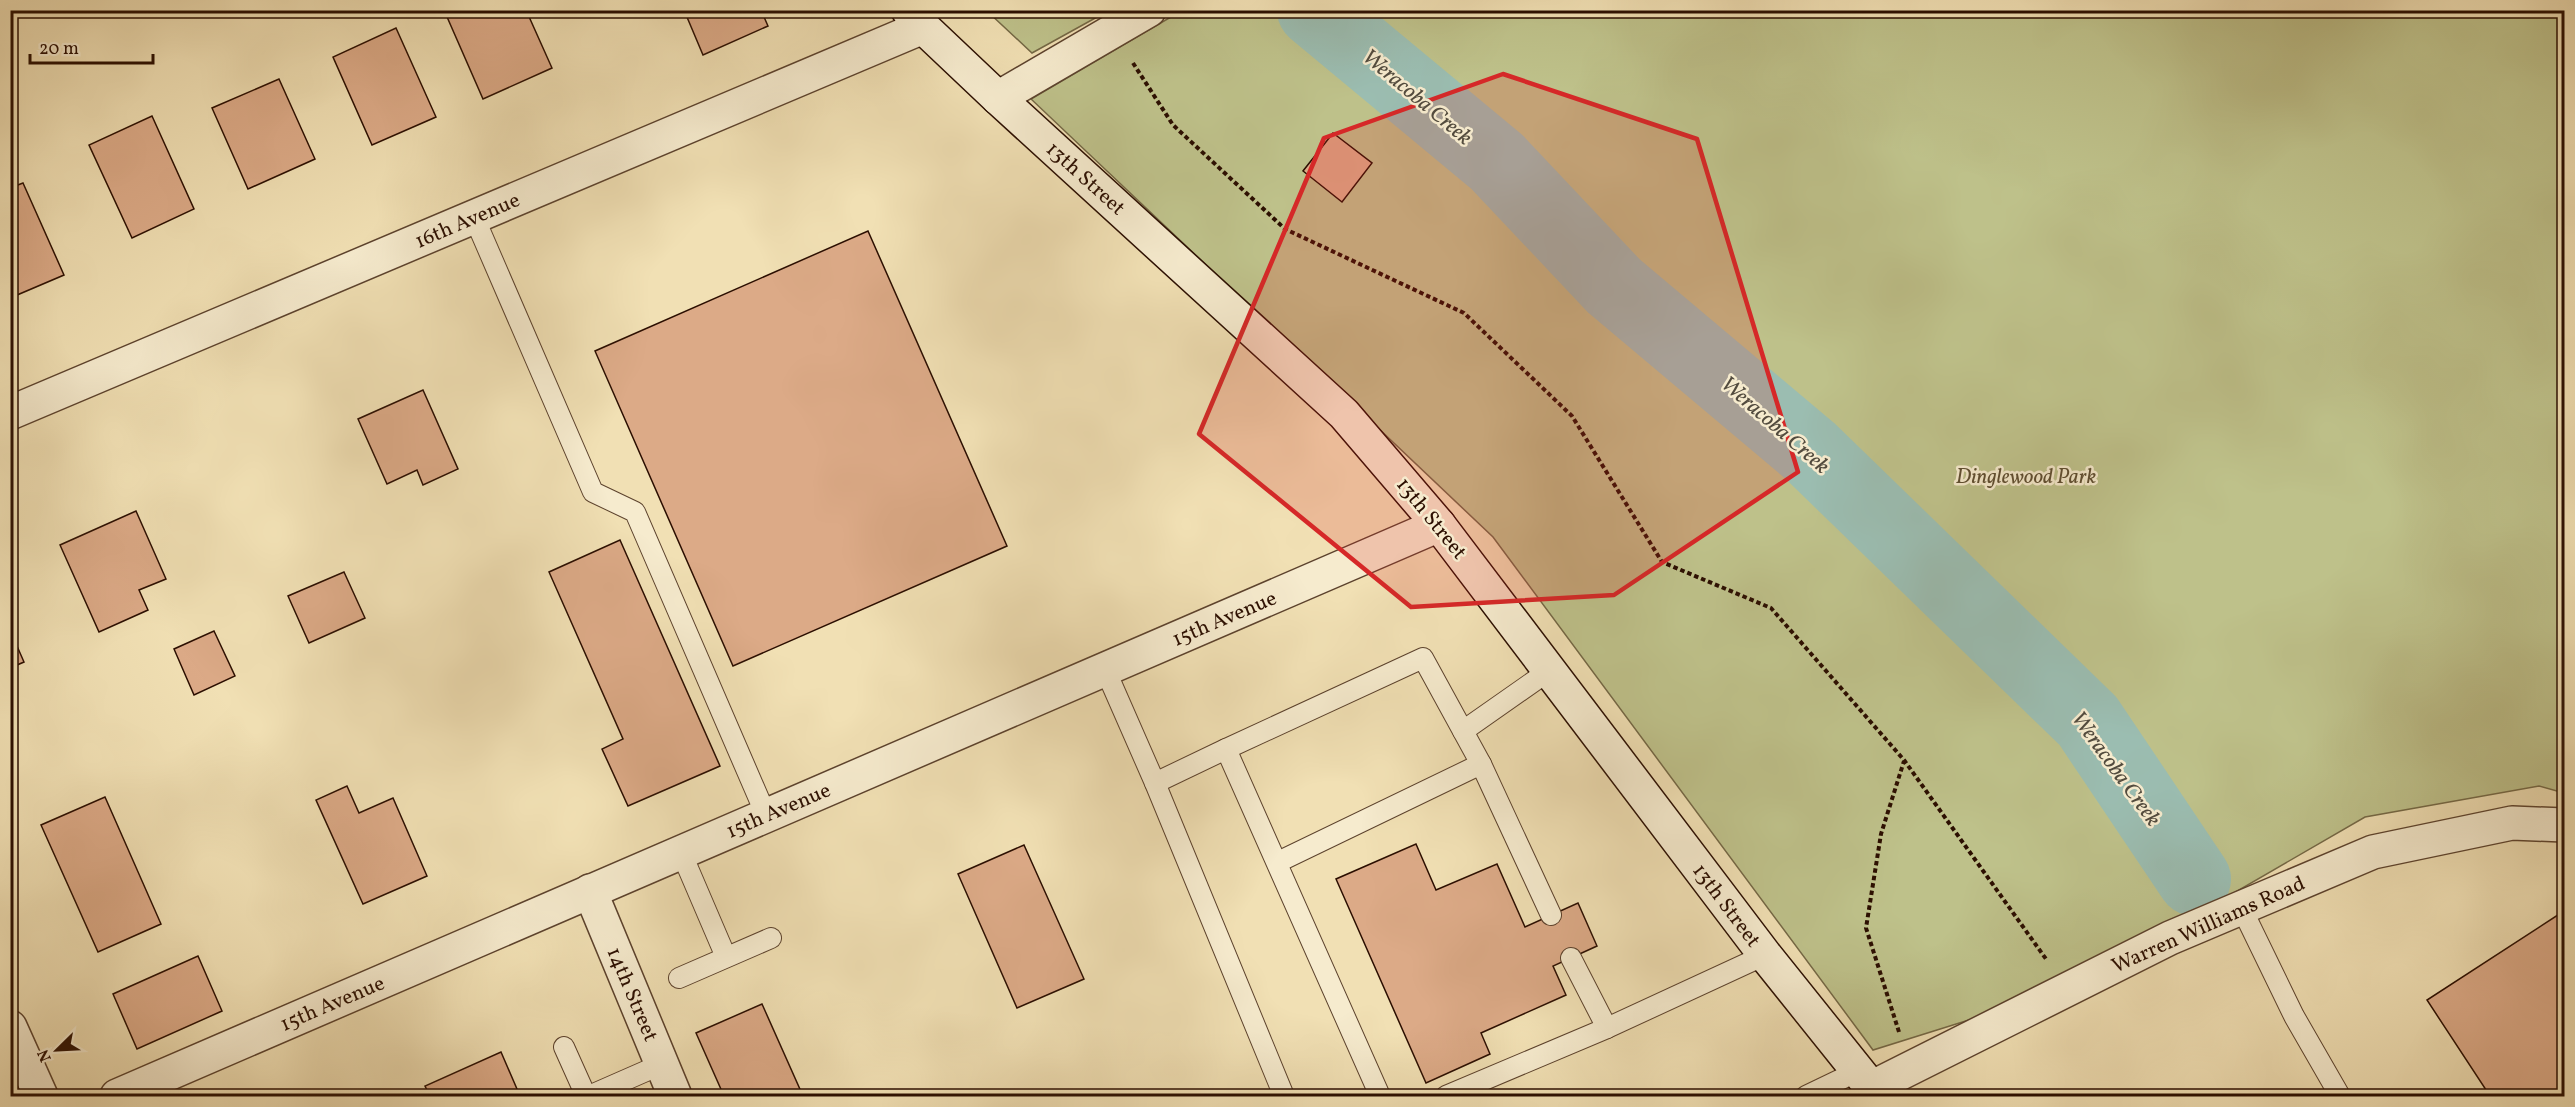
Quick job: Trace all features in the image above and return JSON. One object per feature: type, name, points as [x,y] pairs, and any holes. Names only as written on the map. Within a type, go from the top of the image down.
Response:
[{"type":"street","points":[[998,98],[1149,10]]},
{"type":"street","name":"13th Street","points":[[916,19],[998,98],[1344,414],[1439,525],[1765,955],[1869,1085]]},
{"type":"street","name":"16th Avenue","points":[[10,413],[474,217],[916,19]]},
{"type":"street","name":"15th Avenue","points":[[117,1096],[1439,525]]},
{"type":"street","name":"Warren Williams Road","points":[[1869,1085],[1910,1068],[2170,938],[2373,852],[2512,823],[2565,825]]},
{"type":"street","name":"14th Street","points":[[590,891],[675,1096]]},
{"type":"street","points":[[10,1027],[41,1096]]},
{"type":"lane","points":[[474,217],[593,492],[635,512],[766,815]]},
{"type":"lane","points":[[1155,783],[1423,658],[1481,764],[1551,915]]},
{"type":"lane","points":[[1105,669],[1155,783],[1284,1096]]},
{"type":"lane","points":[[1463,731],[1550,670]]},
{"type":"lane","points":[[1226,748],[1380,1096]]},
{"type":"lane","points":[[1278,862],[1481,764]]},
{"type":"lane","points":[[681,852],[726,957]]},
{"type":"lane","points":[[2241,908],[2294,1016],[2340,1096]]},
{"type":"lane","points":[[679,978],[771,938]]},
{"type":"lane","points":[[1446,1096],[1607,1028],[1765,955]]},
{"type":"lane","points":[[1571,958],[1607,1028]]},
{"type":"lane","points":[[564,1047],[588,1096],[662,1064]]},
{"type":"lane","points":[[1806,1096],[1869,1085]]},
{"type":"path","points":[[1111,32],[1173,124],[1285,229],[1464,314],[1572,416],[1662,562],[1771,608],[1904,760],[2068,989]]},
{"type":"path","points":[[1904,760],[1881,834],[1866,928],[1910,1068]]},
{"type":"highlighted area","points":[[1503,74],[1697,139],[1798,472],[1614,595],[1411,607],[1199,434],[1324,138]]},
{"type":"green space","points":[[987,11],[1108,11],[1032,53]]},
{"type":"green space","name":"Dinglewood Park","points":[[1181,11],[2564,11],[2564,793],[2539,786],[2365,817],[2068,989],[1873,1050],[1493,537],[1031,99]]},
{"type":"building","points":[[444,10],[526,10],[552,68],[483,99]]},
{"type":"building","points":[[684,10],[761,10],[768,26],[703,55]]},
{"type":"building","points":[[396,28],[436,117],[372,145],[333,57]]},
{"type":"building","points":[[279,79],[315,159],[248,189],[212,108]]},
{"type":"building","points":[[152,116],[194,209],[132,238],[89,145]]},
{"type":"building","points":[[1333,133],[1372,163],[1342,202],[1303,171]]},
{"type":"building","points":[[23,183],[64,275],[10,298],[10,188]]},
{"type":"building","points":[[868,231],[1007,546],[733,666],[595,351]]},
{"type":"building","points":[[423,390],[458,469],[423,485],[417,470],[387,484],[358,419]]},
{"type":"building","points":[[136,511],[166,579],[139,590],[148,610],[99,632],[60,545]]},
{"type":"building","points":[[620,540],[720,766],[628,806],[602,749],[623,739],[549,572]]},
{"type":"building","points":[[344,572],[365,618],[309,643],[288,596]]},
{"type":"building","points":[[10,630],[24,662],[10,668]]},
{"type":"building","points":[[214,631],[235,676],[194,695],[174,649]]},
{"type":"building","points":[[347,786],[359,813],[393,798],[427,876],[363,904],[316,800]]},
{"type":"building","points":[[105,797],[161,924],[98,952],[41,825]]},
{"type":"building","points":[[1416,844],[1436,890],[1497,864],[1525,927],[1578,903],[1597,946],[1553,966],[1566,995],[1481,1033],[1490,1054],[1426,1083],[1336,879]]},
{"type":"building","points":[[1024,845],[1084,979],[1017,1008],[958,874]]},
{"type":"building","points":[[2564,911],[2564,1096],[2490,1096],[2427,1000]]},
{"type":"building","points":[[198,956],[222,1011],[137,1049],[113,994]]},
{"type":"building","points":[[762,1004],[803,1096],[724,1096],[696,1033]]},
{"type":"building","points":[[501,1052],[520,1096],[430,1096],[425,1086]]},
{"type":"waterway","name":"Weracoba Creek","points":[[1314,10],[1497,162],[1614,286],[1810,451],[2088,721],[2194,879]]}]
